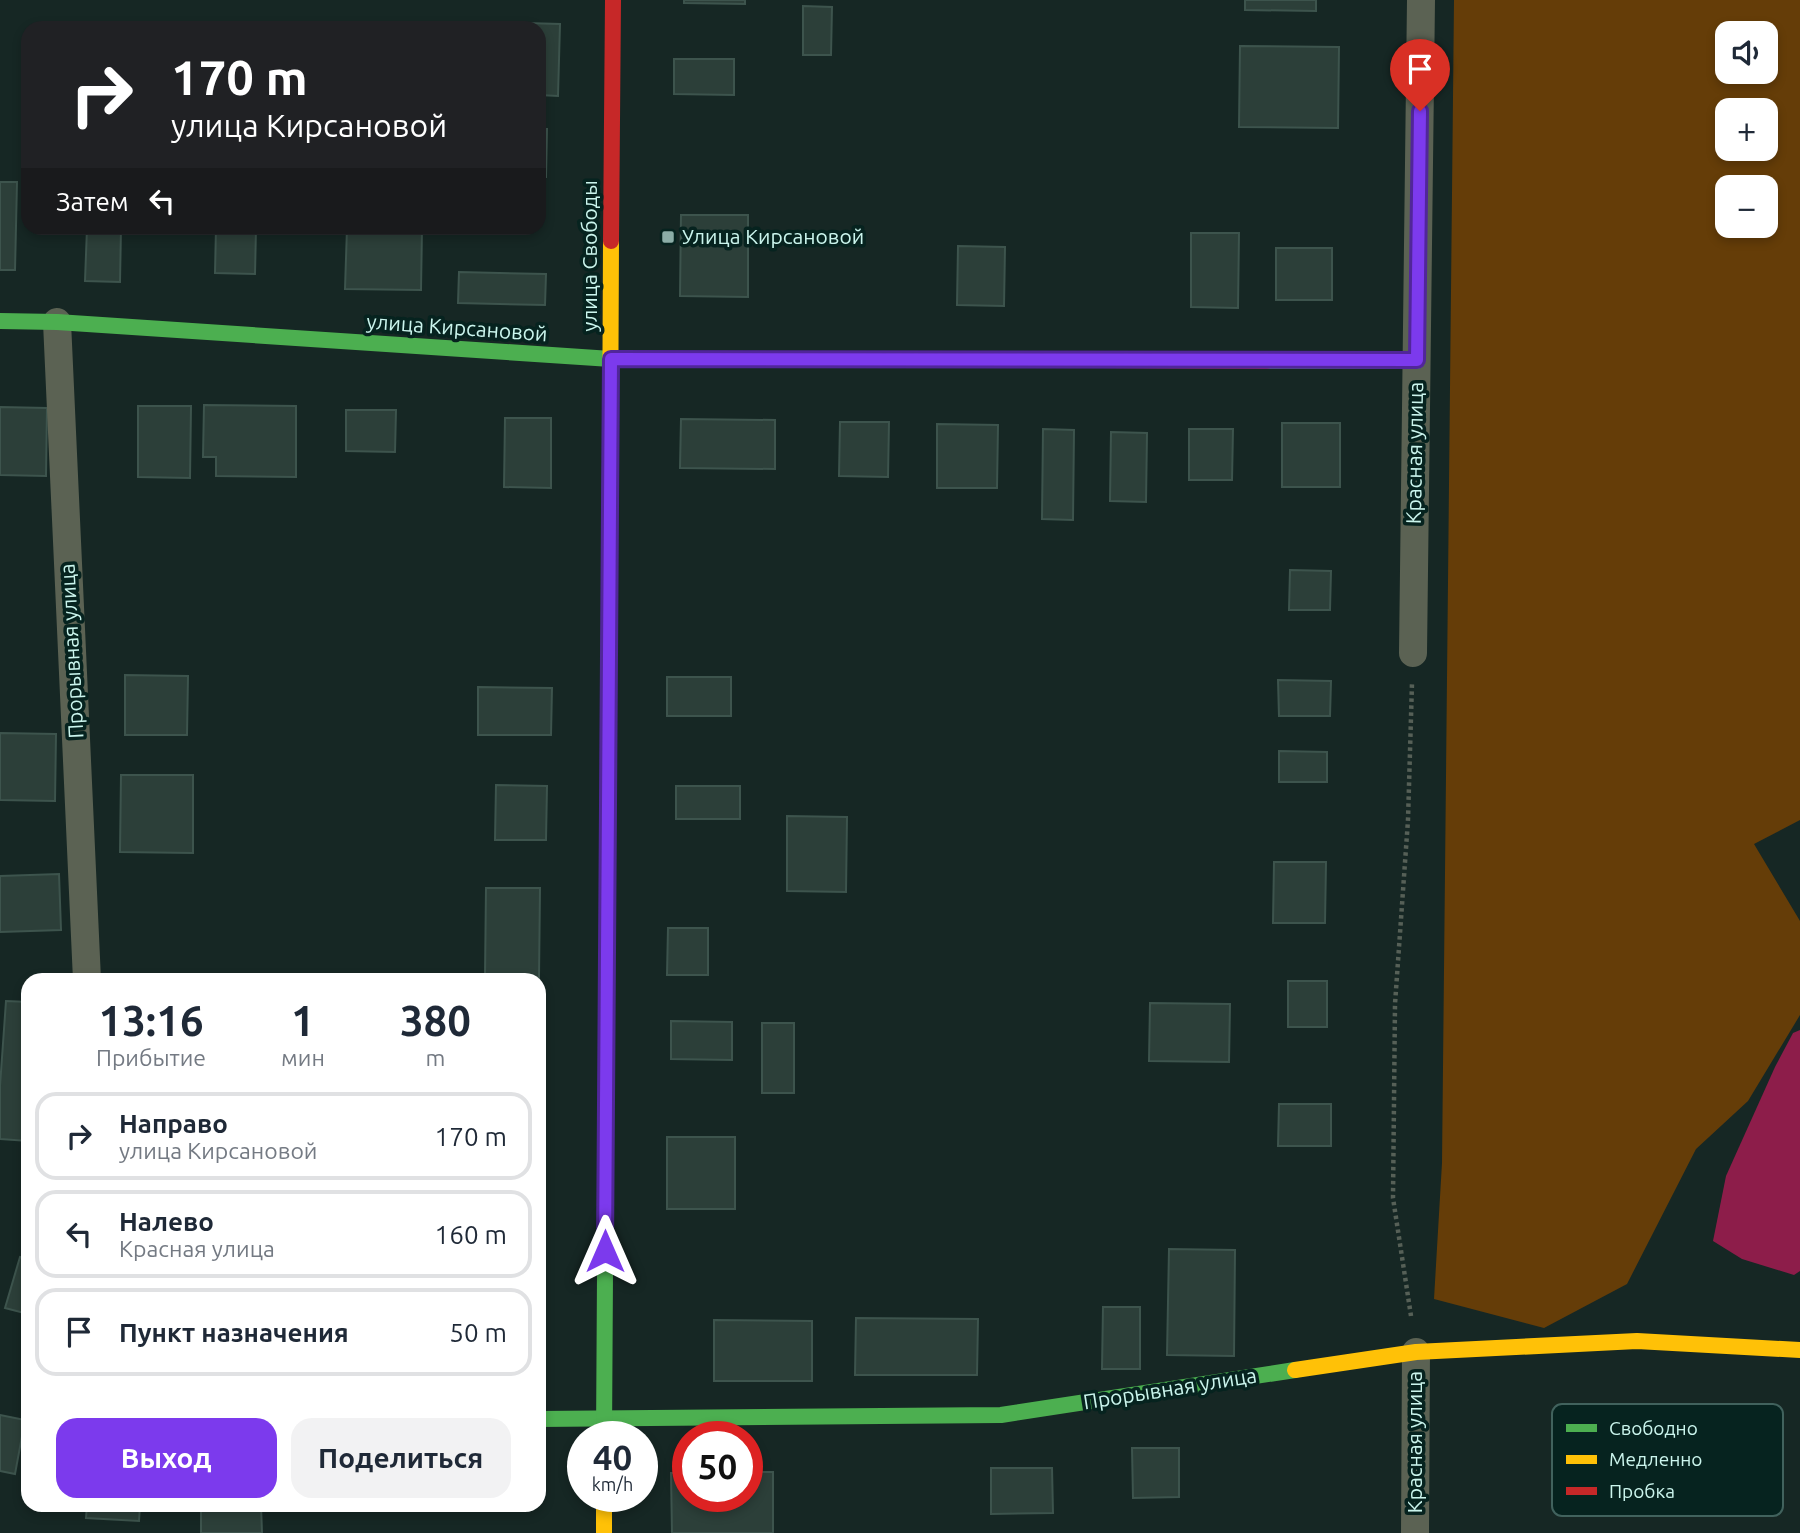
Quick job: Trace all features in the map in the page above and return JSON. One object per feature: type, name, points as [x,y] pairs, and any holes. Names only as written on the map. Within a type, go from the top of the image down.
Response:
[{"type":"street","name":"улица Свободы","points":[[604,1419],[613,0]]},
{"type":"street","name":"Красная улица","points":[[1413,653],[1421,0]]},
{"type":"street","name":"улица Кирсановой","points":[[0,321],[57,321],[611,359],[1417,360]]},
{"type":"street","name":"Прорывная улица","points":[[57,321],[87,973]]},
{"type":"street","name":"Прорывная улица","points":[[546,1419],[1001,1415],[1416,1352],[1637,1341],[1800,1350]]},
{"type":"street","name":"Красная улица","points":[[1415,1533],[1416,1352]]},
{"type":"street","points":[[604,1512],[604,1533]]},
{"type":"path","points":[[1413,653],[1408,820],[1395,1004],[1393,1198],[1416,1352]]},
{"type":"shaded area","points":[[1454,0],[1800,0],[1800,820],[1754,844],[1800,921],[1800,1015],[1748,1101],[1696,1149],[1627,1284],[1544,1328],[1434,1299],[1442,1163]]},
{"type":"shaded area","points":[[1800,1030],[1800,1271],[1794,1275],[1742,1259],[1713,1241],[1726,1176],[1775,1067],[1793,1033]]},
{"type":"building","points":[[684,0],[745,0],[745,4],[684,3]]},
{"type":"building","points":[[1245,0],[1316,0],[1316,11],[1245,10]]},
{"type":"building","points":[[803,6],[832,7],[831,55],[803,55]]},
{"type":"building","points":[[546,24],[560,24],[558,96],[546,95]]},
{"type":"building","points":[[1240,46],[1339,47],[1338,128],[1239,127]]},
{"type":"building","points":[[674,59],[734,59],[734,95],[674,94]]},
{"type":"building","points":[[0,182],[17,182],[15,270],[0,270]]},
{"type":"building","points":[[681,215],[748,215],[748,297],[680,296]]},
{"type":"building","points":[[1191,233],[1239,233],[1238,308],[1191,307]]},
{"type":"building","points":[[87,235],[121,235],[120,282],[85,281]]},
{"type":"building","points":[[216,235],[256,235],[255,274],[215,273]]},
{"type":"building","points":[[347,235],[422,235],[421,290],[345,289]]},
{"type":"building","points":[[958,246],[1005,247],[1004,306],[957,305]]},
{"type":"building","points":[[1276,248],[1332,248],[1332,300],[1276,300]]},
{"type":"building","points":[[459,272],[546,274],[545,305],[458,303]]},
{"type":"building","points":[[204,405],[296,406],[296,477],[216,476],[216,457],[203,457]]},
{"type":"building","points":[[138,406],[191,406],[190,478],[138,477]]},
{"type":"building","points":[[0,407],[47,408],[46,476],[0,475]]},
{"type":"building","points":[[346,410],[396,410],[395,452],[346,451]]},
{"type":"building","points":[[505,418],[551,418],[551,488],[504,487]]},
{"type":"building","points":[[681,419],[775,420],[775,469],[680,468]]},
{"type":"building","points":[[840,422],[889,422],[888,477],[839,476]]},
{"type":"building","points":[[1282,423],[1340,423],[1340,487],[1282,487]]},
{"type":"building","points":[[937,424],[998,425],[997,488],[937,488]]},
{"type":"building","points":[[1043,429],[1074,430],[1073,520],[1042,519]]},
{"type":"building","points":[[1189,429],[1233,429],[1232,480],[1189,480]]},
{"type":"building","points":[[1111,432],[1147,433],[1146,502],[1110,501]]},
{"type":"building","points":[[1290,570],[1331,571],[1330,610],[1289,610]]},
{"type":"building","points":[[125,675],[188,676],[187,735],[125,735]]},
{"type":"building","points":[[667,677],[731,677],[731,716],[667,716]]},
{"type":"building","points":[[1278,680],[1331,681],[1330,716],[1279,716]]},
{"type":"building","points":[[478,687],[552,688],[551,735],[478,735]]},
{"type":"building","points":[[0,733],[56,734],[55,801],[0,800]]},
{"type":"building","points":[[1279,751],[1327,752],[1327,782],[1279,782]]},
{"type":"building","points":[[121,775],[193,775],[193,853],[120,852]]},
{"type":"building","points":[[496,785],[547,786],[546,840],[495,840]]},
{"type":"building","points":[[676,786],[740,786],[740,819],[676,819]]},
{"type":"building","points":[[787,816],[847,817],[846,892],[787,891]]},
{"type":"building","points":[[1274,862],[1326,862],[1325,923],[1273,923]]},
{"type":"building","points":[[59,874],[61,930],[0,932],[0,876]]},
{"type":"building","points":[[486,888],[540,888],[539,973],[485,973]]},
{"type":"building","points":[[668,928],[708,928],[708,975],[667,975]]},
{"type":"building","points":[[1288,981],[1327,981],[1327,1027],[1288,1027]]},
{"type":"building","points":[[6,1001],[21,1002],[21,1140],[0,1139],[0,1086]]},
{"type":"building","points":[[1150,1003],[1230,1004],[1229,1062],[1149,1061]]},
{"type":"building","points":[[671,1021],[732,1022],[732,1060],[671,1059]]},
{"type":"building","points":[[762,1023],[794,1023],[794,1093],[762,1093]]},
{"type":"building","points":[[1279,1104],[1331,1104],[1331,1146],[1278,1146]]},
{"type":"building","points":[[667,1137],[735,1137],[735,1209],[667,1209]]},
{"type":"building","points":[[1169,1249],[1235,1250],[1234,1356],[1167,1355]]},
{"type":"building","points":[[20,1257],[21,1312],[5,1308]]},
{"type":"building","points":[[1103,1307],[1140,1307],[1140,1369],[1102,1369]]},
{"type":"building","points":[[856,1318],[978,1319],[977,1375],[855,1375]]},
{"type":"building","points":[[714,1320],[812,1321],[812,1381],[714,1381]]},
{"type":"building","points":[[0,1415],[21,1419],[21,1442],[15,1474],[0,1471]]},
{"type":"building","points":[[1132,1448],[1179,1448],[1179,1497],[1133,1498]]},
{"type":"building","points":[[991,1468],[1052,1468],[1053,1513],[991,1514]]},
{"type":"building","points":[[763,1472],[773,1472],[773,1533],[672,1533],[671,1473],[672,1512],[763,1512]]},
{"type":"building","points":[[86,1512],[140,1512],[139,1521],[86,1518]]},
{"type":"building","points":[[201,1512],[261,1512],[262,1533],[201,1533]]},
{"type":"traffic: fast","points":[[0,321],[57,322],[611,359],[698,359]]},
{"type":"traffic: fast","points":[[1266,361],[1417,361]]},
{"type":"traffic: fast","points":[[604,1421],[610,462]]},
{"type":"traffic: fast","points":[[546,1419],[1001,1415],[1295,1370]]},
{"type":"traffic: slow","points":[[610,462],[611,241]]},
{"type":"traffic: slow","points":[[698,359],[1100,360]]},
{"type":"traffic: slow","points":[[1295,1370],[1416,1352],[1637,1341],[1800,1350]]},
{"type":"traffic: slow","points":[[604,1512],[604,1533]]},
{"type":"traffic: jam","points":[[611,241],[613,0]]},
{"type":"traffic: jam","points":[[1100,360],[1266,361]]},
{"type":"place","name":"Улица Кирсановой","points":[[668,237]]},
{"type":"route","points":[[605,1251],[611,359],[1417,360],[1420,111]]}]
